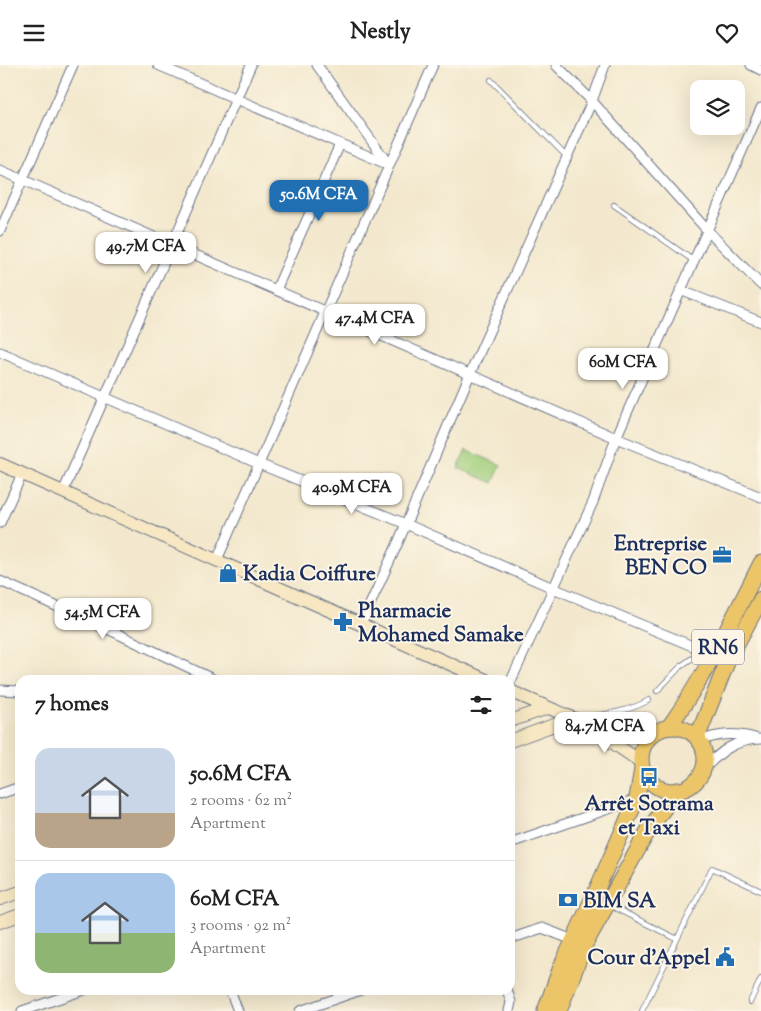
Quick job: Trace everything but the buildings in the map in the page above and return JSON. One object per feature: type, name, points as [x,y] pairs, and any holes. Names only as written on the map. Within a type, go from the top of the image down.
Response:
[{"type":"highway","name":"RN6","points":[[545,1011],[560,967],[637,799],[642,749],[648,738],[663,729],[683,708],[709,653],[761,563]]},
{"type":"highway","name":"RN6","points":[[698,739],[728,660],[761,599]]},
{"type":"highway","points":[[641,765],[647,778],[656,786],[666,790],[677,790],[687,787],[696,780],[702,771],[704,751],[698,739],[689,731],[679,728],[663,729]]},
{"type":"highway","points":[[559,1011],[584,946],[648,831],[677,790]]},
{"type":"main road","points":[[0,464],[361,624],[464,675]]},
{"type":"main road","points":[[515,693],[577,720],[641,765]]},
{"type":"main road","points":[[515,719],[548,708]]},
{"type":"main road","points":[[515,739],[577,720],[642,731],[663,729]]},
{"type":"main road","points":[[1,895],[15,893]]},
{"type":"main road","points":[[0,922],[15,917]]},
{"type":"street","points":[[0,231],[73,65]]},
{"type":"street","points":[[158,65],[389,165]]},
{"type":"street","points":[[63,492],[251,65]]},
{"type":"street","points":[[317,65],[389,165]]},
{"type":"street","points":[[217,561],[433,65]]},
{"type":"street","points":[[556,65],[592,101],[707,230],[761,285]]},
{"type":"street","points":[[361,624],[592,101],[606,65]]},
{"type":"street","points":[[751,65],[761,70]]},
{"type":"street","points":[[514,675],[592,502],[616,438],[761,108]]},
{"type":"street","points":[[276,290],[340,144]]},
{"type":"street","points":[[0,171],[616,438],[761,497]]},
{"type":"street","points":[[680,291],[761,322]]},
{"type":"street","points":[[0,352],[259,464],[406,523],[553,588],[709,653]]},
{"type":"street","points":[[0,523],[22,474]]},
{"type":"street","points":[[0,581],[204,675]]},
{"type":"street","points":[[0,690],[15,691]]},
{"type":"street","points":[[698,739],[724,734],[736,734],[759,739]]},
{"type":"street","points":[[702,771],[725,749],[736,743],[759,739]]},
{"type":"street","points":[[0,794],[15,789]]},
{"type":"street","points":[[515,841],[637,799]]},
{"type":"street","points":[[515,937],[542,928],[573,940]]},
{"type":"street","points":[[22,1011],[69,995]]},
{"type":"street","points":[[232,995],[238,1011]]},
{"type":"street","points":[[300,1011],[347,995]]},
{"type":"street","points":[[509,995],[511,1002],[509,1011]]},
{"type":"lane","points":[[491,80],[567,157]]},
{"type":"lane","points":[[614,205],[694,261]]},
{"type":"lane","points":[[658,691],[693,656],[709,653]]},
{"type":"lane","points":[[577,720],[632,708],[649,700]]},
{"type":"lane","points":[[642,1011],[712,868],[761,891]]},
{"type":"lane","points":[[608,905],[677,939]]},
{"type":"lane","points":[[750,1002],[761,979]]},
{"type":"green space","points":[[466,450],[501,465],[493,483],[458,468]]},
{"type":"place","name":"Entreprise BEN CO","points":[[722,555]]},
{"type":"place","name":"Kadia Coiffure","points":[[228,573]]},
{"type":"place","name":"Pharmacie Mohamed Samake","points":[[343,622]]},
{"type":"place","name":"Arrêt Sotrama et Taxi","points":[[649,777]]},
{"type":"place","name":"BIM SA","points":[[568,900]]},
{"type":"place","name":"Cour d'Appel","points":[[725,957]]}]
